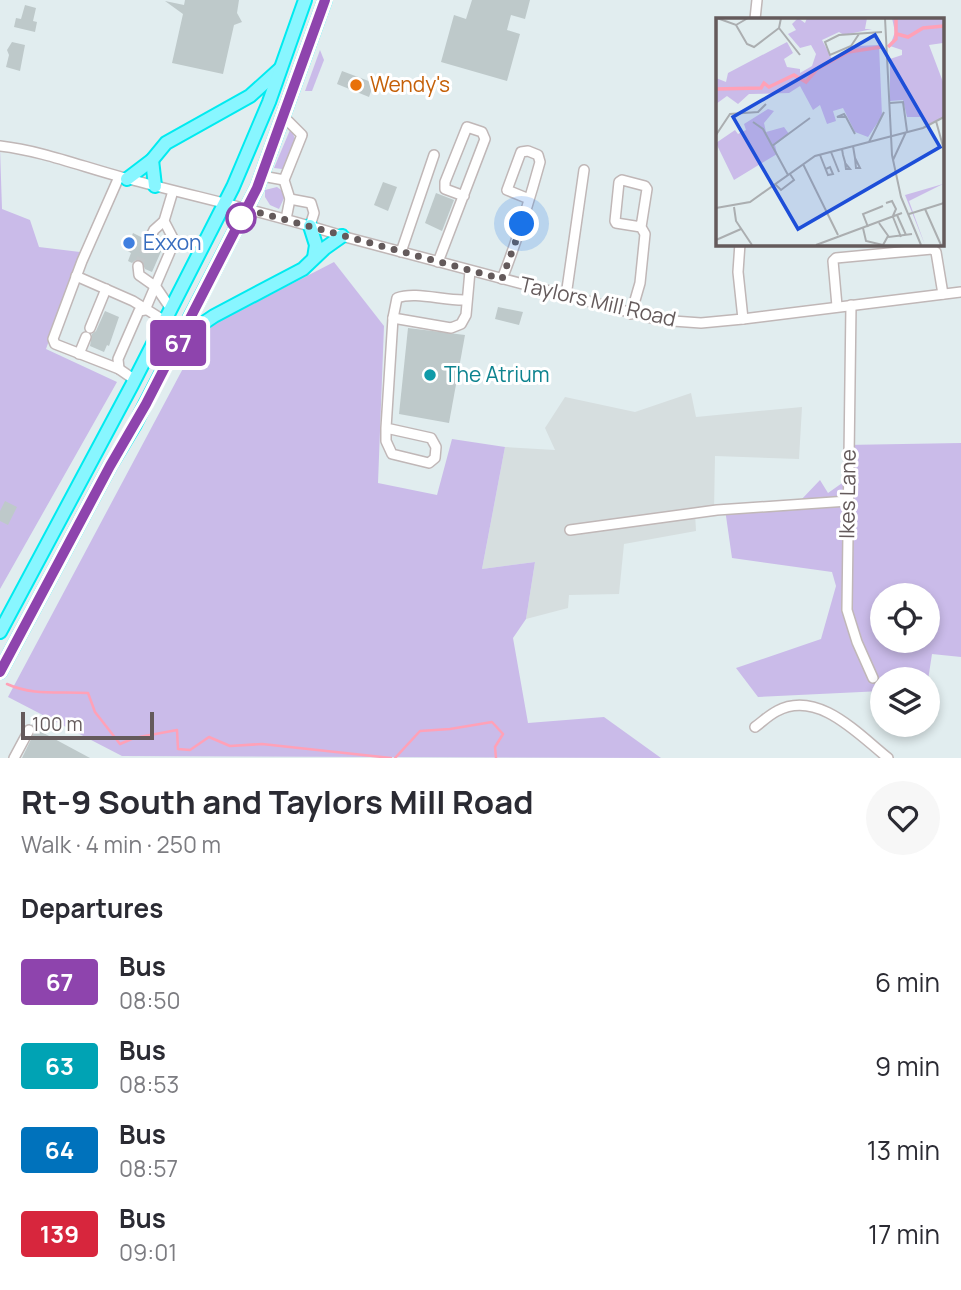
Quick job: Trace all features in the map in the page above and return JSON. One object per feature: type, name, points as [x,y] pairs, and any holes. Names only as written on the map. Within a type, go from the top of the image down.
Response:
[{"type":"highway","points":[[0,632],[4,618],[135,380],[233,187],[283,66],[305,0]]},
{"type":"highway","points":[[0,673],[180,339],[262,176],[325,0]]},
{"type":"highway","points":[[123,178],[152,160],[166,143],[250,96],[283,66]]},
{"type":"highway","points":[[152,160],[155,186]]},
{"type":"highway","points":[[310,226],[316,245],[314,258]]},
{"type":"highway","points":[[180,339],[214,316],[303,269],[342,236]]},
{"type":"street","points":[[755,18],[757,0]]},
{"type":"street","points":[[284,117],[302,135],[284,180],[290,199],[286,219]]},
{"type":"street","points":[[438,262],[464,196],[485,139],[482,132],[467,127],[444,182],[445,189],[464,196]]},
{"type":"street","name":"Taylors Mill Road","points":[[0,146],[32,151],[123,178],[286,219],[631,314],[681,322],[743,319],[961,292]]},
{"type":"street","points":[[502,279],[516,246],[540,162],[538,155],[528,151],[522,152],[507,190],[529,199]]},
{"type":"street","points":[[401,252],[435,155]]},
{"type":"street","points":[[566,296],[584,170]]},
{"type":"street","points":[[262,176],[284,180]]},
{"type":"street","points":[[123,178],[76,276],[53,340],[55,344],[119,369],[135,380]]},
{"type":"street","points":[[631,314],[640,283],[645,234],[641,227],[646,189],[645,186],[622,180],[619,182],[615,221],[641,227]]},
{"type":"street","points":[[149,240],[154,230],[164,221],[173,191]]},
{"type":"street","points":[[290,199],[311,203],[314,213],[310,226]]},
{"type":"street","points":[[164,221],[176,244]]},
{"type":"street","points":[[168,315],[156,281],[172,247],[176,244],[205,241]]},
{"type":"street","points":[[740,245],[738,272],[743,319]]},
{"type":"street","points":[[837,306],[833,261],[836,258],[932,249],[936,252],[943,294]]},
{"type":"street","points":[[138,265],[139,275],[156,287]]},
{"type":"street","points":[[393,318],[452,328],[461,324],[466,315],[470,271]]},
{"type":"street","points":[[76,276],[133,301],[145,310],[168,315]]},
{"type":"street","points":[[119,369],[118,359],[139,312],[145,310],[156,287]]},
{"type":"street","points":[[79,354],[106,289]]},
{"type":"street","points":[[386,428],[431,438],[436,447],[435,458],[429,463],[391,454],[386,441],[386,428],[393,318],[397,298],[406,294],[449,301],[466,300]]},
{"type":"street","name":"Ikes Lane","points":[[850,305],[848,610],[857,642],[870,671]]},
{"type":"street","points":[[570,530],[717,510],[848,501]]},
{"type":"street","points":[[755,727],[787,707],[810,707],[837,718],[888,758]]},
{"type":"street","points":[[14,758],[29,730]]},
{"type":"shaded area","points":[[320,50],[324,60],[312,91],[305,91]]},
{"type":"shaded area","points":[[290,130],[295,143],[286,167],[274,168]]},
{"type":"shaded area","points":[[0,148],[2,209],[30,220],[39,247],[80,252],[46,349],[117,382],[0,589]]},
{"type":"shaded area","points":[[277,187],[284,192],[279,209],[270,205],[265,197],[265,190]]},
{"type":"shaded area","points":[[334,262],[384,326],[378,483],[437,495],[452,439],[505,447],[482,569],[535,562],[526,619],[513,638],[528,723],[604,717],[661,758],[122,756],[8,697],[204,329]]},
{"type":"shaded area","points":[[691,393],[696,417],[802,407],[799,459],[715,456],[714,510],[695,512],[696,531],[624,544],[619,594],[569,595],[568,608],[526,619],[535,562],[482,569],[505,447],[555,450],[545,428],[565,397],[635,412]]},
{"type":"shaded area","points":[[961,443],[961,657],[932,654],[930,667],[870,667],[870,692],[758,697],[736,668],[821,639],[836,586],[832,572],[732,558],[725,509],[800,501],[820,480],[828,493],[845,481],[845,445]]},
{"type":"building","points":[[185,0],[239,0],[237,13],[242,22],[234,25],[223,74],[172,63],[183,14],[165,1],[184,5]]},
{"type":"building","points":[[472,0],[530,0],[525,19],[511,15],[507,30],[520,34],[507,81],[441,62],[454,15],[466,19]]},
{"type":"building","points":[[25,5],[36,8],[33,21],[37,22],[35,32],[14,27],[16,18],[21,19]]},
{"type":"building","points":[[12,42],[25,45],[20,71],[6,67],[9,55],[7,50]]},
{"type":"building","name":"Wendy's","points":[[342,71],[374,83],[369,97],[337,84]]},
{"type":"building","points":[[383,182],[397,187],[388,211],[374,205]]},
{"type":"building","points":[[436,193],[454,200],[442,231],[425,223]]},
{"type":"building","points":[[133,233],[143,238],[143,243],[147,246],[155,243],[163,247],[152,272],[145,269],[141,260],[137,259],[132,263],[128,261],[131,253],[126,250]]},
{"type":"building","points":[[498,307],[523,312],[519,325],[495,319]]},
{"type":"building","points":[[105,311],[119,317],[109,346],[107,345],[104,352],[90,346],[92,334]]},
{"type":"building","name":"The Atrium","points":[[408,328],[465,335],[449,423],[399,414]]},
{"type":"building","points":[[5,501],[17,507],[8,525],[0,521],[0,511]]},
{"type":"building","points":[[36,729],[90,758],[22,758]]},
{"type":"waterway","points":[[7,684],[37,692],[88,693],[95,712],[120,744],[134,738],[177,730],[178,749],[190,750],[209,737],[230,746],[262,744],[391,758]]},
{"type":"waterway","points":[[395,758],[420,731],[492,722],[503,734],[495,747],[496,758]]},
{"type":"tunnel","points":[[138,266],[149,240]]},
{"type":"bus line","name":"67","points":[[0,672],[146,404],[257,188],[325,0]]},
{"type":"place","name":"Wendy's","points":[[356,85]]},
{"type":"place","name":"Exxon","points":[[129,243]]},
{"type":"place","name":"The Atrium","points":[[430,375]]},
{"type":"route","points":[[241,218],[246,209],[502,279],[522,224]]}]
